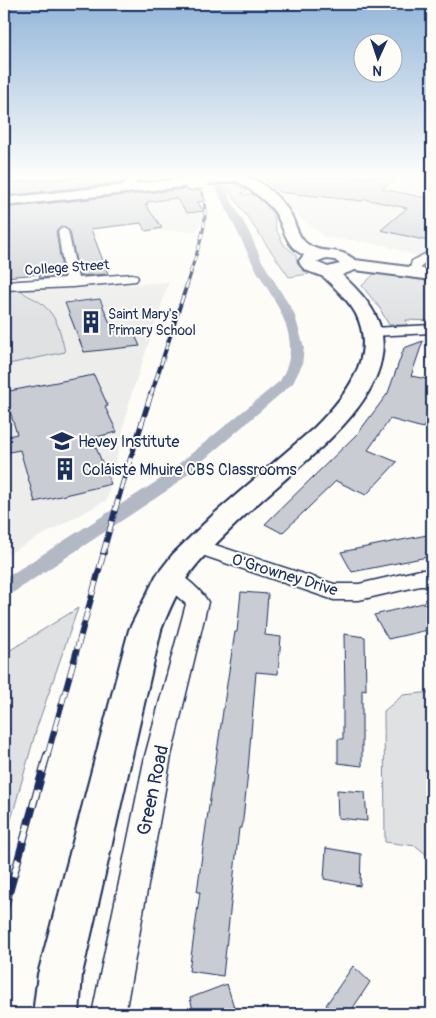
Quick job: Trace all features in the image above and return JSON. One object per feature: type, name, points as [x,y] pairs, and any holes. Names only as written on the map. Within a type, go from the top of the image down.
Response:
[{"type":"street","points":[[287,225],[294,241],[306,252],[316,255]]},
{"type":"street","points":[[63,231],[72,282]]},
{"type":"street","points":[[349,264],[344,270],[328,272],[315,269],[308,264],[308,259],[316,255],[327,254],[340,256],[348,261],[349,264],[432,275]]},
{"type":"street","points":[[416,272],[416,264],[432,254]]},
{"type":"street","points":[[56,1014],[60,974],[145,630],[182,564],[253,494],[323,433],[349,405],[365,380],[372,351],[372,332],[359,303],[346,287],[328,272]]},
{"type":"street","name":"College Street","points":[[4,286],[132,278]]},
{"type":"street","points":[[372,332],[432,329]]},
{"type":"street","name":"O'Growney Drive","points":[[182,564],[334,592],[359,592],[420,578],[432,578]]},
{"type":"street","name":"Green Road","points":[[108,1014],[158,756],[197,602],[182,564]]},
{"type":"shaded area","points":[[4,225],[129,225],[105,228],[4,232]]},
{"type":"shaded area","points":[[140,225],[200,225],[196,231],[146,231]]},
{"type":"shaded area","points":[[253,225],[275,225],[284,245],[296,255],[297,262],[309,274],[289,277]]},
{"type":"shaded area","points":[[309,225],[432,225],[432,261],[384,245],[325,237]]},
{"type":"shaded area","points":[[375,273],[415,275],[432,279],[432,321],[406,320],[407,325],[389,325],[379,307],[362,286]]},
{"type":"shaded area","name":"Hevey Institute","points":[[169,282],[130,399],[107,500],[4,556],[4,290]]},
{"type":"shaded area","points":[[19,287],[26,295],[47,308],[55,319],[65,352],[4,365],[4,288]]},
{"type":"shaded area","points":[[78,608],[37,727],[4,845],[4,654]]},
{"type":"shaded area","points":[[432,692],[432,859],[416,846],[385,842],[384,711],[403,695]]},
{"type":"building","points":[[4,225],[128,225],[91,229],[108,274],[79,276],[70,231],[62,226],[56,231],[63,276],[39,278],[40,274],[4,277]]},
{"type":"building","points":[[142,225],[160,225],[162,228],[146,231]]},
{"type":"building","points":[[387,225],[432,225],[432,242],[381,230]]},
{"type":"building","name":"Saint Mary's Primary School","points":[[100,299],[113,331],[132,329],[140,346],[84,352],[65,303]]},
{"type":"building","points":[[423,341],[411,376],[432,380],[432,412],[423,428],[390,419],[368,450],[397,462],[366,495],[336,481],[282,533],[265,524],[358,433],[388,393],[404,348]]},
{"type":"building","points":[[94,375],[108,406],[105,407],[117,432],[92,438],[111,484],[35,502],[20,450],[4,453],[4,437],[17,434],[4,392]]},
{"type":"building","points":[[432,534],[432,556],[352,572],[341,552]]},
{"type":"building","points":[[241,592],[268,594],[265,635],[281,637],[278,674],[256,672],[247,782],[242,828],[239,828],[223,976],[189,971],[200,892],[197,892],[205,833],[235,632],[237,632]]},
{"type":"building","points":[[427,602],[432,610],[432,629],[388,639],[374,615]]},
{"type":"building","points":[[344,634],[365,637],[366,690],[362,689],[362,766],[338,763],[338,739],[343,739],[343,696],[345,696]]},
{"type":"building","points":[[337,790],[365,792],[367,821],[338,818]]},
{"type":"building","points":[[326,848],[361,854],[360,886],[324,879]]},
{"type":"building","points":[[353,966],[370,982],[349,1014],[336,1014],[326,1005]]},
{"type":"building","points":[[227,984],[236,1014],[194,1014],[190,998]]},
{"type":"waterway","points":[[4,589],[165,484],[286,383],[295,365],[297,347],[288,313],[257,261],[240,225]]},
{"type":"railway","points":[[190,273],[202,237],[204,225]]},
{"type":"railway","points":[[151,395],[191,272]]},
{"type":"railway","points":[[103,553],[151,394]]},
{"type":"railway","points":[[47,757],[104,552]]},
{"type":"railway","points":[[4,911],[47,755]]},
{"type":"place","name":"Saint Mary's Primary School","points":[[91,322]]},
{"type":"place","name":"Hevey Institute","points":[[62,441]]},
{"type":"place","name":"Coláiste Mhuire CBS Classrooms","points":[[65,469]]}]
